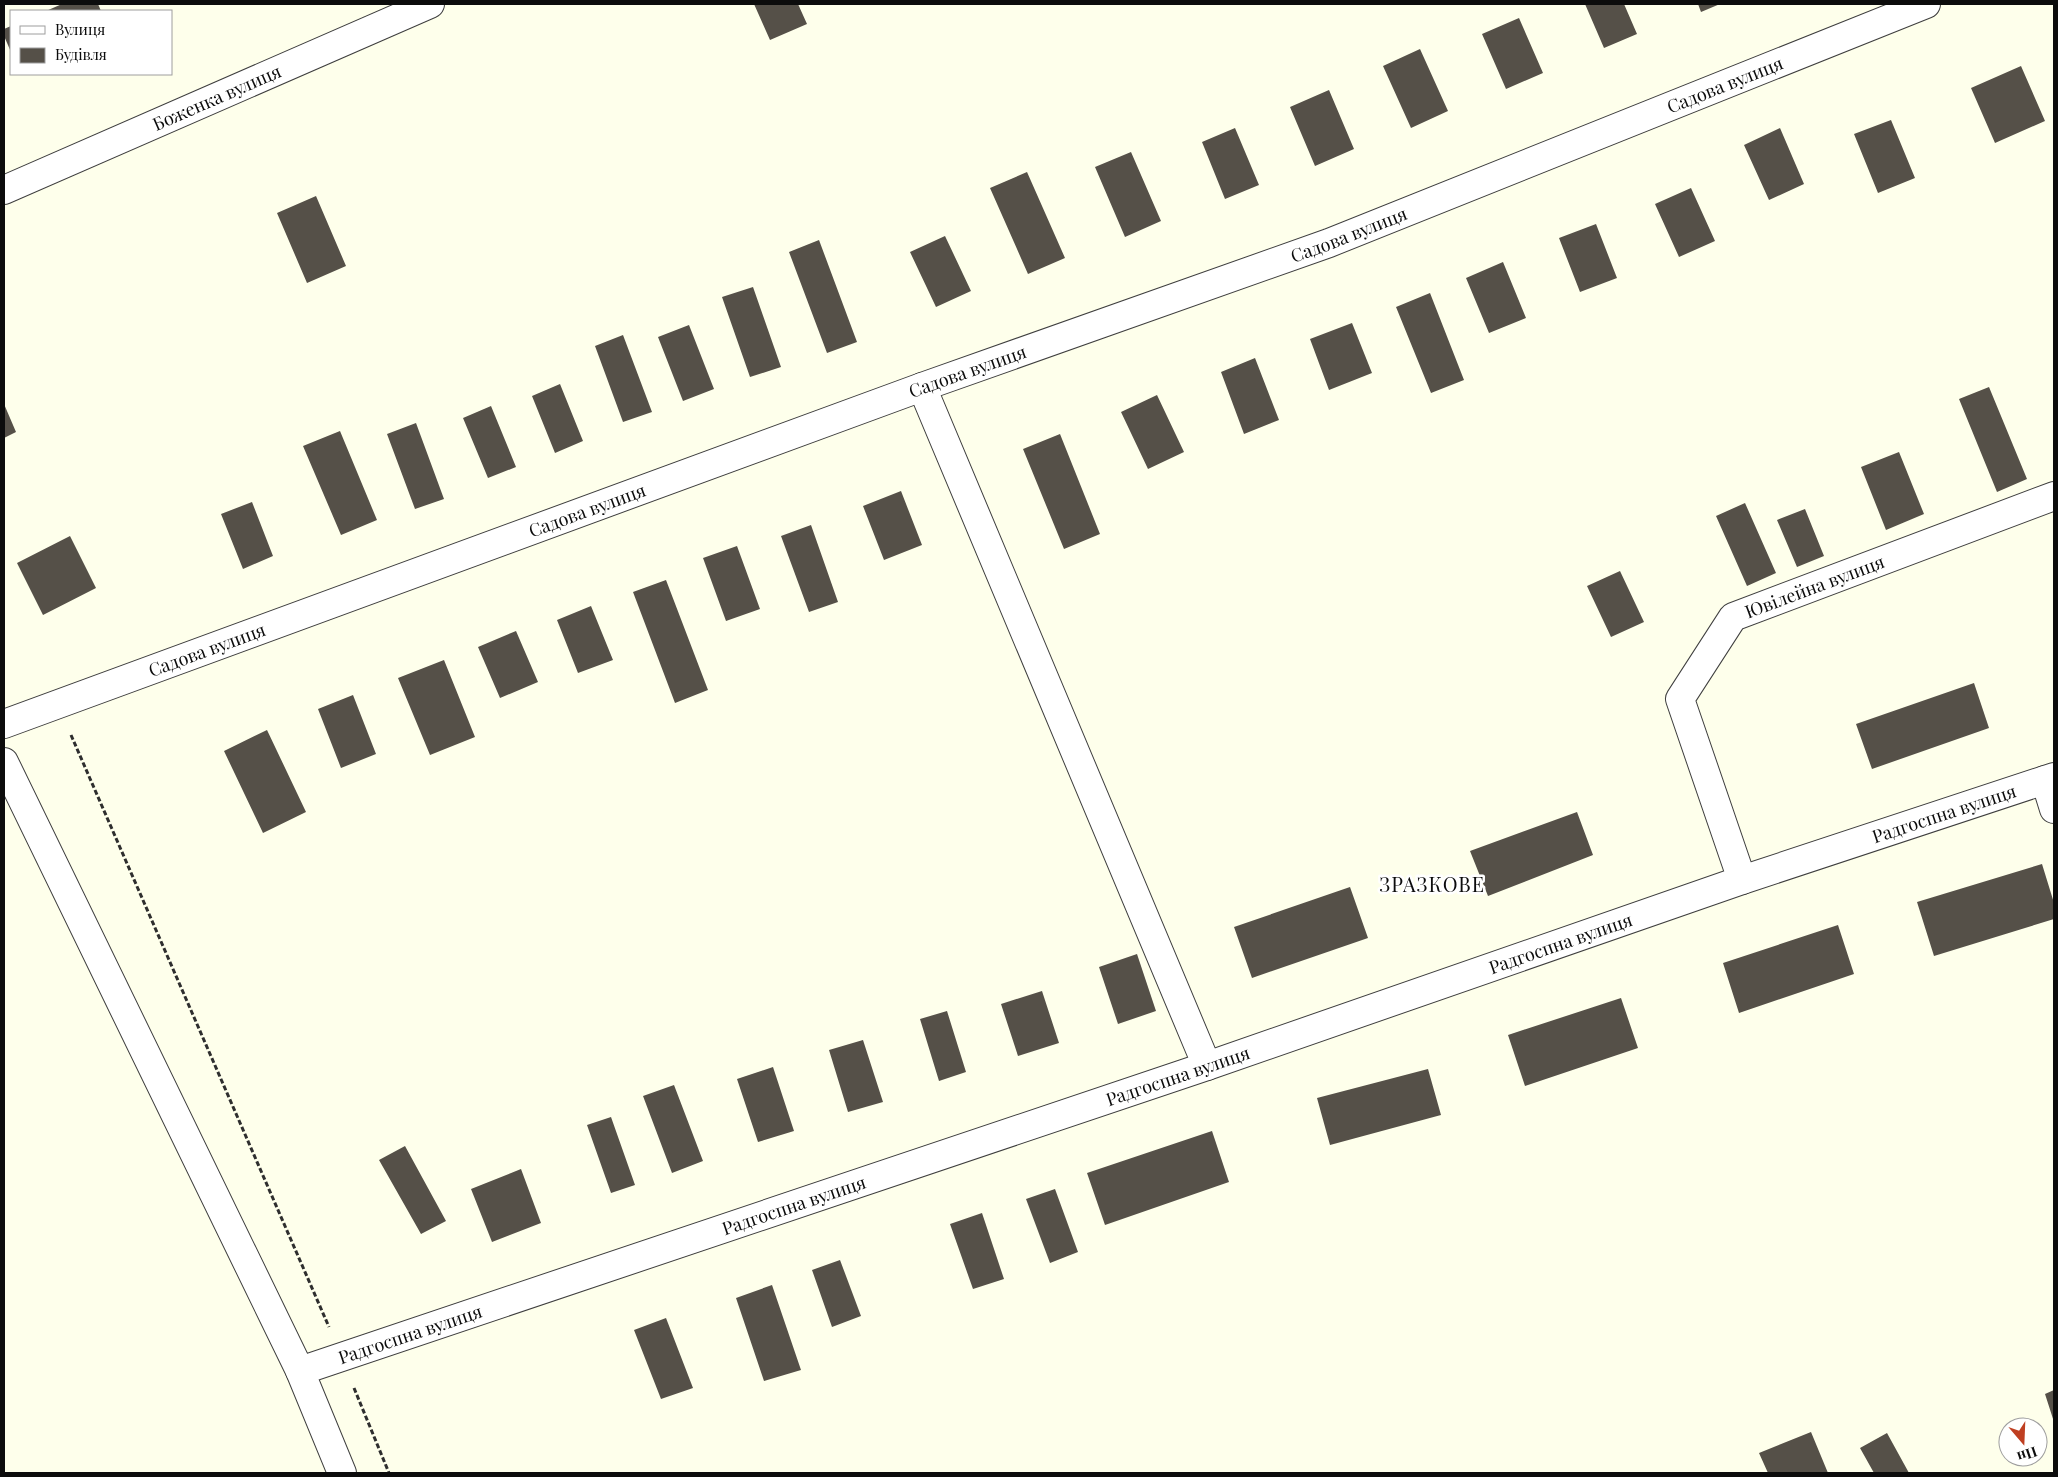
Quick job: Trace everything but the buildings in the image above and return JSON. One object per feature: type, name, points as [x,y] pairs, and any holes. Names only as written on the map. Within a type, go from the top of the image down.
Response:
[{"type":"street","name":"Боженка вулиця","points":[[4,190],[430,4]]},
{"type":"street","name":"Садова вулиця","points":[[4,724],[922,387],[1329,243],[1926,4]]},
{"type":"street","points":[[922,387],[1207,1066]]},
{"type":"street","name":"Ювілейна вулиця","points":[[1742,880],[1680,699],[1732,617],[2054,496]]},
{"type":"street","points":[[4,762],[300,1370],[342,1473]]},
{"type":"street","points":[[2050,778],[2054,808]]},
{"type":"street","name":"Радгоспна вулиця","points":[[300,1370],[1207,1066],[1742,880],[2050,778]]},
{"type":"path","points":[[58,704],[341,1356],[389,1473]]},
{"type":"district","name":"ЗРАЗКОВЕ","points":[[1432,883]]}]
